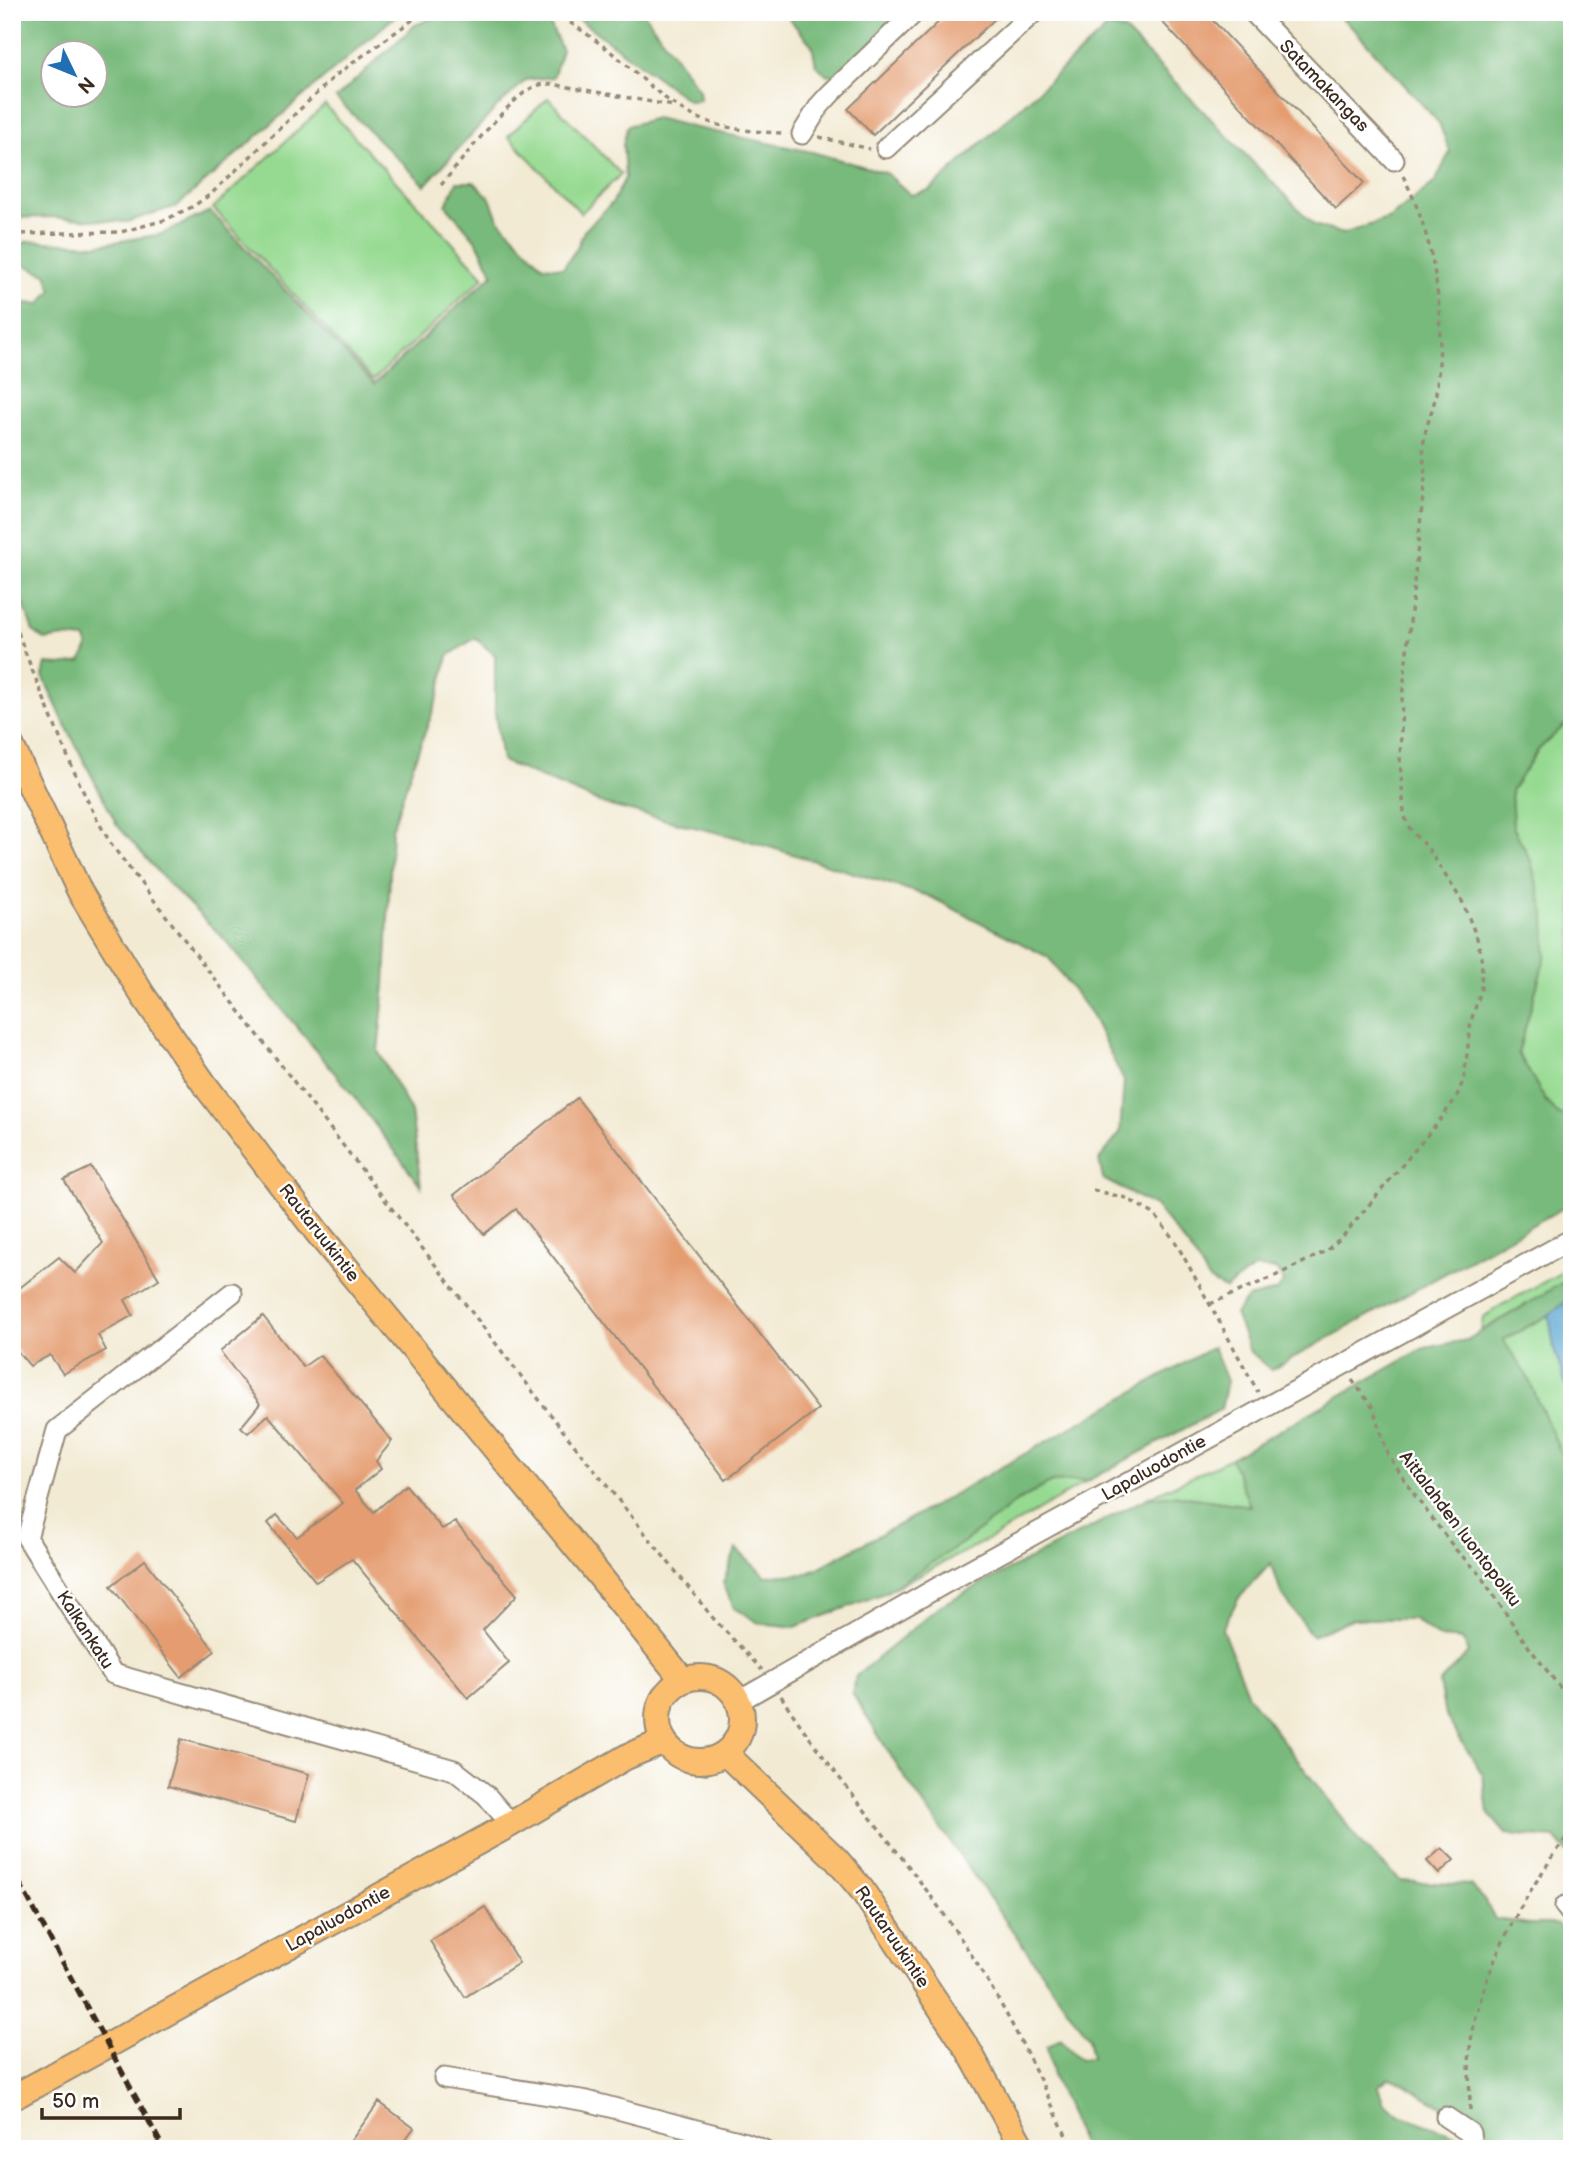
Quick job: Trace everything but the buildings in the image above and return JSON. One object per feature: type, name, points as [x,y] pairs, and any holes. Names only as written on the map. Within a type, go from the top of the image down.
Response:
[{"type":"main road","name":"Rautaruukintie","points":[[12,747],[80,892],[142,994],[205,1085],[317,1232],[683,1680]]},
{"type":"main road","points":[[696,1676],[721,1681],[732,1690],[739,1701],[743,1715],[741,1729],[735,1743],[725,1753],[713,1759],[699,1761],[685,1758],[673,1751],[664,1741],[658,1713],[671,1688],[683,1680],[696,1676]]},
{"type":"main road","name":"Lapaluodontie","points":[[12,2098],[511,1824],[626,1757],[664,1741]]},
{"type":"main road","name":"Rautaruukintie","points":[[725,1753],[826,1850],[862,1889],[969,2051],[1023,2149]]},
{"type":"street","points":[[802,134],[831,93],[915,12]]},
{"type":"street","points":[[886,148],[1034,12]]},
{"type":"street","name":"Satamakangas","points":[[1253,12],[1394,160]]},
{"type":"street","name":"Lapaluodontie","points":[[739,1701],[942,1585],[1572,1239]]},
{"type":"street","name":"Kalkankatu","points":[[232,1293],[57,1430],[27,1538],[113,1674],[454,1770],[486,1795],[511,1824]]},
{"type":"street","points":[[444,2078],[587,2101],[746,2147]]},
{"type":"street","points":[[1446,2118],[1471,2141]]},
{"type":"path","points":[[12,234],[121,232],[165,220],[192,207],[211,194],[336,75],[426,12]]},
{"type":"path","points":[[554,12],[617,56],[675,106]]},
{"type":"path","points":[[441,185],[520,95],[537,85],[552,84],[675,106],[711,122],[744,130],[802,134],[863,148],[886,148]]},
{"type":"path","points":[[1210,1304],[1325,1252],[1343,1236],[1456,1098],[1464,1079],[1471,1021],[1481,990],[1482,962],[1477,938],[1462,901],[1427,847],[1407,824],[1404,812],[1400,761],[1402,699],[1425,477],[1423,448],[1425,432],[1433,411],[1440,357],[1432,253],[1408,185],[1394,160]]},
{"type":"path","points":[[12,613],[19,639],[70,763],[113,847],[588,1463],[713,1618],[772,1682],[799,1724],[912,1871],[977,1962],[1020,2042],[1072,2149]]},
{"type":"path","points":[[12,641],[19,639]]},
{"type":"path","points":[[1093,1190],[1126,1198],[1154,1214],[1175,1241],[1266,1406]]},
{"type":"path","name":"Aittalahden luontopolku","points":[[1341,1364],[1373,1408],[1388,1455],[1416,1497],[1456,1550],[1478,1572],[1525,1642],[1572,1703]]},
{"type":"path","points":[[1471,2141],[1471,2037],[1483,1990],[1515,1914],[1572,1830]]},
{"type":"green space","points":[[20,12],[400,12],[177,206],[127,222],[49,217],[12,218],[12,36]]},
{"type":"green space","points":[[447,12],[515,12],[549,22],[562,50],[553,77],[526,80],[495,109],[425,185],[336,98],[415,25]]},
{"type":"green space","points":[[569,12],[643,12],[699,90],[700,100],[689,101]]},
{"type":"green space","points":[[783,12],[904,12],[841,74],[827,75],[816,65],[812,45]]},
{"type":"green space","points":[[1334,12],[1572,12],[1572,718],[1538,750],[1511,791],[1513,827],[1531,861],[1545,914],[1546,954],[1518,1053],[1547,1103],[1559,1115],[1572,1117],[1572,1203],[1271,1370],[1250,1352],[1235,1314],[1248,1298],[1277,1291],[1284,1282],[1276,1269],[1254,1268],[1225,1289],[1210,1281],[1189,1248],[1155,1206],[1103,1179],[1099,1160],[1120,1133],[1124,1081],[1091,1014],[1048,957],[929,896],[743,839],[606,805],[502,761],[495,712],[495,655],[475,638],[448,656],[438,697],[392,829],[385,985],[378,1051],[411,1112],[421,1186],[352,1094],[226,941],[169,884],[117,825],[43,676],[46,664],[81,662],[88,647],[86,639],[64,637],[45,640],[33,631],[12,570],[12,297],[22,303],[40,304],[52,290],[46,274],[22,264],[18,246],[28,241],[97,245],[162,234],[210,211],[374,384],[493,274],[477,242],[446,205],[457,182],[474,182],[490,198],[498,219],[543,266],[563,268],[577,248],[584,231],[613,202],[625,178],[623,144],[627,126],[656,118],[812,152],[886,173],[911,195],[930,190],[1109,26],[1125,31],[1314,225],[1343,234],[1390,218],[1435,182],[1450,152],[1439,123],[1353,28]]},
{"type":"green space","points":[[548,98],[621,174],[581,213],[508,136]]},
{"type":"green space","points":[[325,105],[484,277],[373,380],[213,208]]},
{"type":"green space","points":[[1572,718],[1572,1117],[1559,1115],[1547,1103],[1518,1053],[1546,954],[1531,861],[1513,827],[1511,791],[1538,750]]},
{"type":"green space","points":[[1572,1259],[1572,1277],[1481,1331],[1483,1318],[1557,1275]]},
{"type":"green space","points":[[1572,1277],[1572,1297],[1549,1315],[1503,1340],[1527,1376],[1565,1462],[1572,1471],[1572,1858],[1555,1838],[1506,1834],[1488,1813],[1483,1775],[1445,1715],[1439,1683],[1469,1652],[1462,1640],[1440,1638],[1413,1619],[1352,1619],[1312,1636],[1281,1593],[1271,1563],[1238,1599],[1222,1629],[1248,1695],[1363,1846],[1401,1881],[1470,1885],[1485,1900],[1495,1919],[1529,1924],[1556,1924],[1572,1940],[1572,2149],[1485,2149],[1483,2116],[1443,2107],[1401,2082],[1389,2078],[1378,2086],[1384,2103],[1400,2115],[1458,2136],[1460,2149],[1084,2149],[1053,2076],[1047,2047],[1060,2039],[1080,2060],[1092,2058],[1088,2038],[903,1775],[852,1693],[856,1676],[941,1605],[1145,1499],[1172,1495],[1250,1506],[1231,1458],[1424,1348],[1467,1340]]},
{"type":"green space","points":[[1549,1315],[1554,1349],[1572,1403],[1572,1471],[1503,1340]]},
{"type":"green space","points":[[1213,1347],[1227,1381],[1221,1409],[1089,1480],[1052,1482],[1017,1501],[964,1542],[884,1593],[795,1627],[759,1623],[734,1608],[723,1583],[736,1549],[765,1576],[807,1574],[926,1510]]},
{"type":"green space","points":[[1231,1458],[1250,1506],[1172,1495],[1145,1499]]},
{"type":"green space","points":[[1089,1480],[999,1534],[884,1593],[964,1542],[1017,1501],[1052,1482]]},
{"type":"water","points":[[1572,1297],[1572,1403],[1554,1349],[1549,1315]]},
{"type":"railway","points":[[12,1869],[164,2149]]}]
